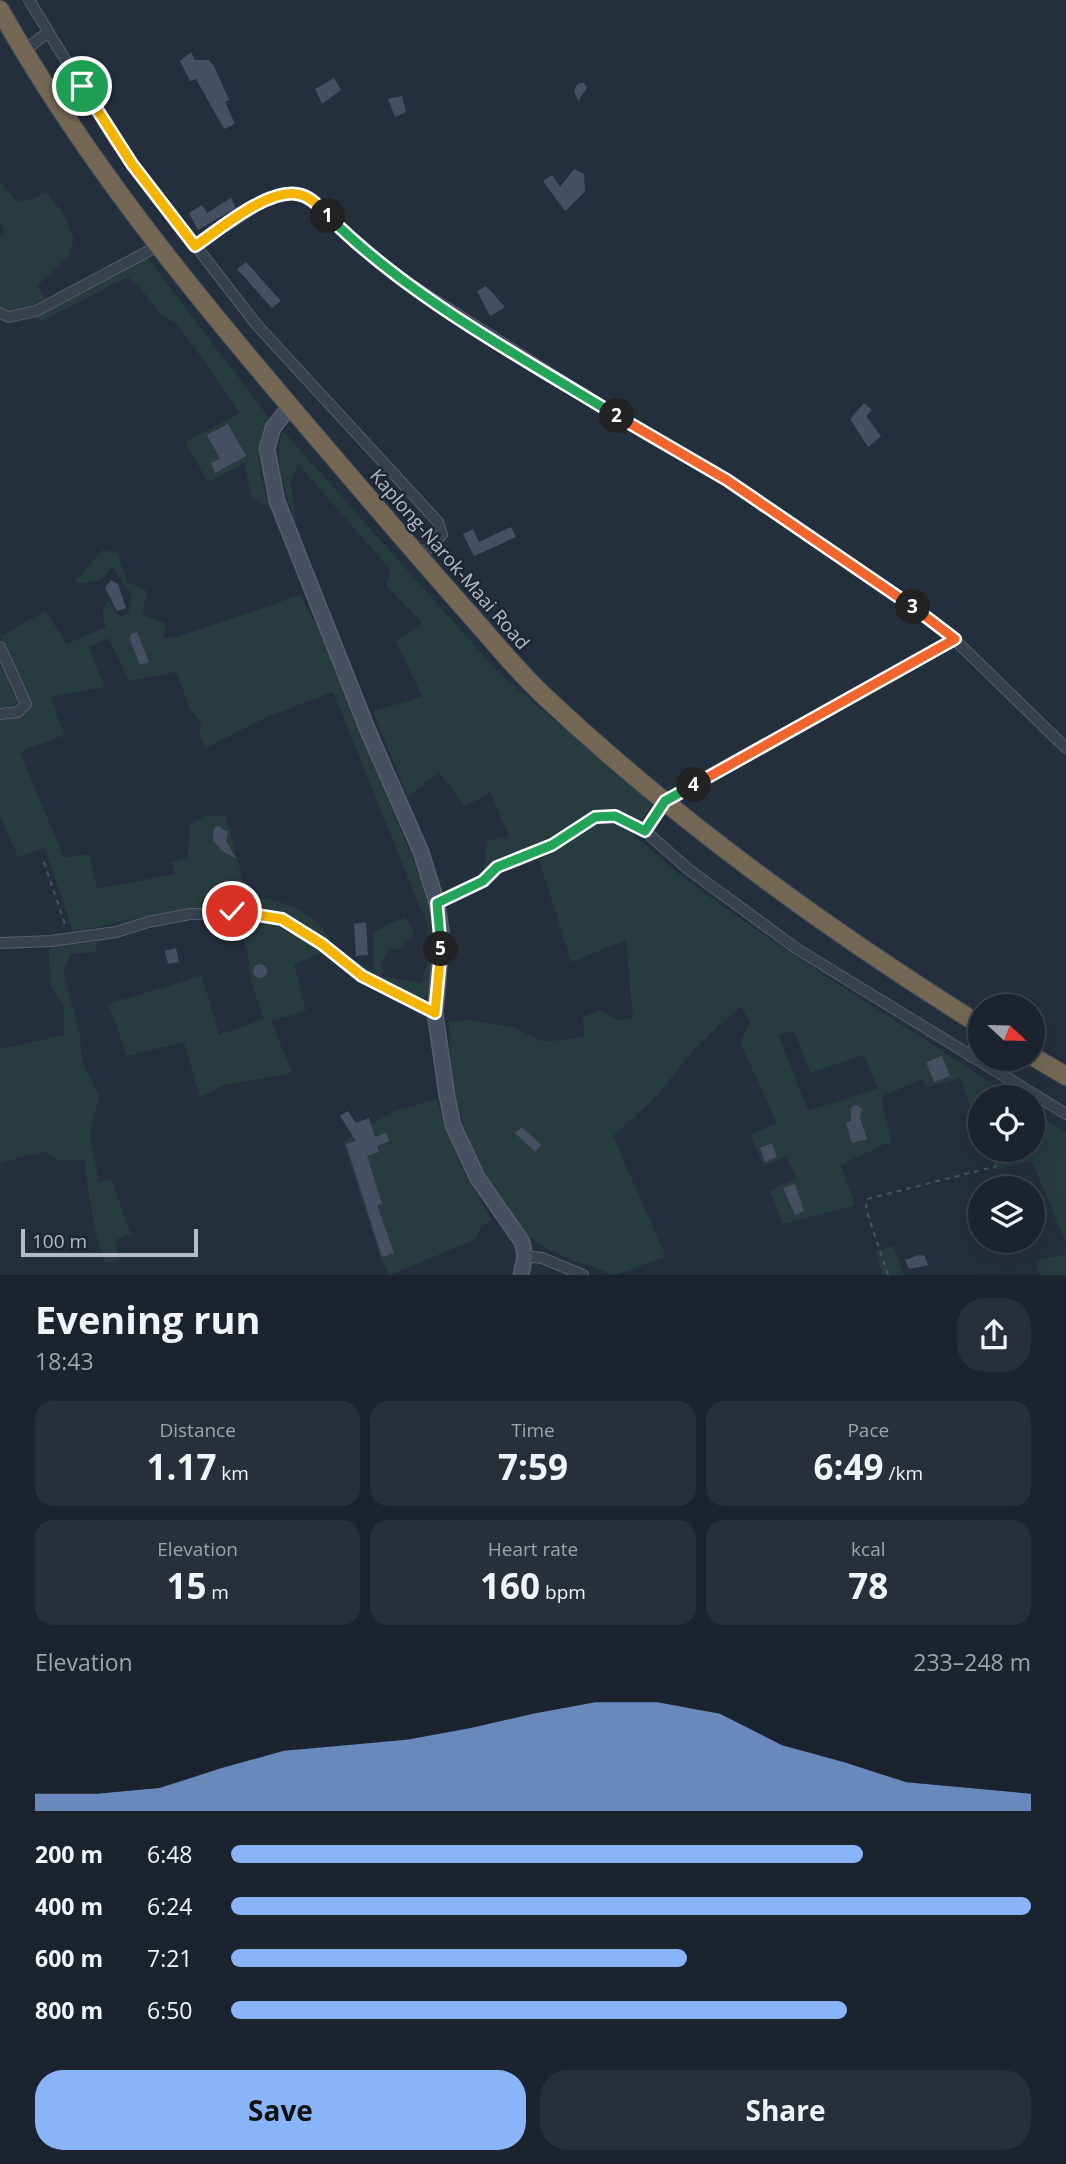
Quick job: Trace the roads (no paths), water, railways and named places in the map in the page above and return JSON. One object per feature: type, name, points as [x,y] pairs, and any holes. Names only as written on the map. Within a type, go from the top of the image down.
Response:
[{"type":"highway","name":"Kaplong-Narok-Maai Road","points":[[0,10],[24,51],[156,247],[290,407],[539,691],[665,801],[844,936],[968,1017]]},
{"type":"highway","points":[[1045,1064],[1066,1076]]},
{"type":"street","points":[[29,0],[115,141],[195,246],[257,324],[438,522],[442,535],[419,556]]},
{"type":"street","points":[[24,51],[48,32]]},
{"type":"street","points":[[195,246],[270,197],[298,194],[309,198],[354,242],[394,274],[647,435],[727,480],[955,639],[1066,748]]},
{"type":"street","points":[[0,313],[9,317],[36,311],[156,247]]},
{"type":"street","points":[[290,407],[273,428],[267,449],[276,501],[369,733],[421,852],[437,903],[442,936],[435,1013],[453,1125],[477,1177],[518,1235],[525,1256],[521,1275]]},
{"type":"street","points":[[645,831],[665,801],[955,639]]},
{"type":"street","points":[[0,647],[26,704],[18,712],[0,714]]},
{"type":"street","points":[[437,903],[483,881],[497,867],[552,845],[595,817],[615,816],[645,831],[688,869],[797,949],[968,1055]]},
{"type":"street","points":[[0,943],[116,932],[148,922],[190,914],[257,913],[282,919],[322,944],[362,976],[435,1013]]},
{"type":"street","points":[[995,1071],[1066,1114]]},
{"type":"street","points":[[525,1256],[542,1258],[583,1275]]}]
